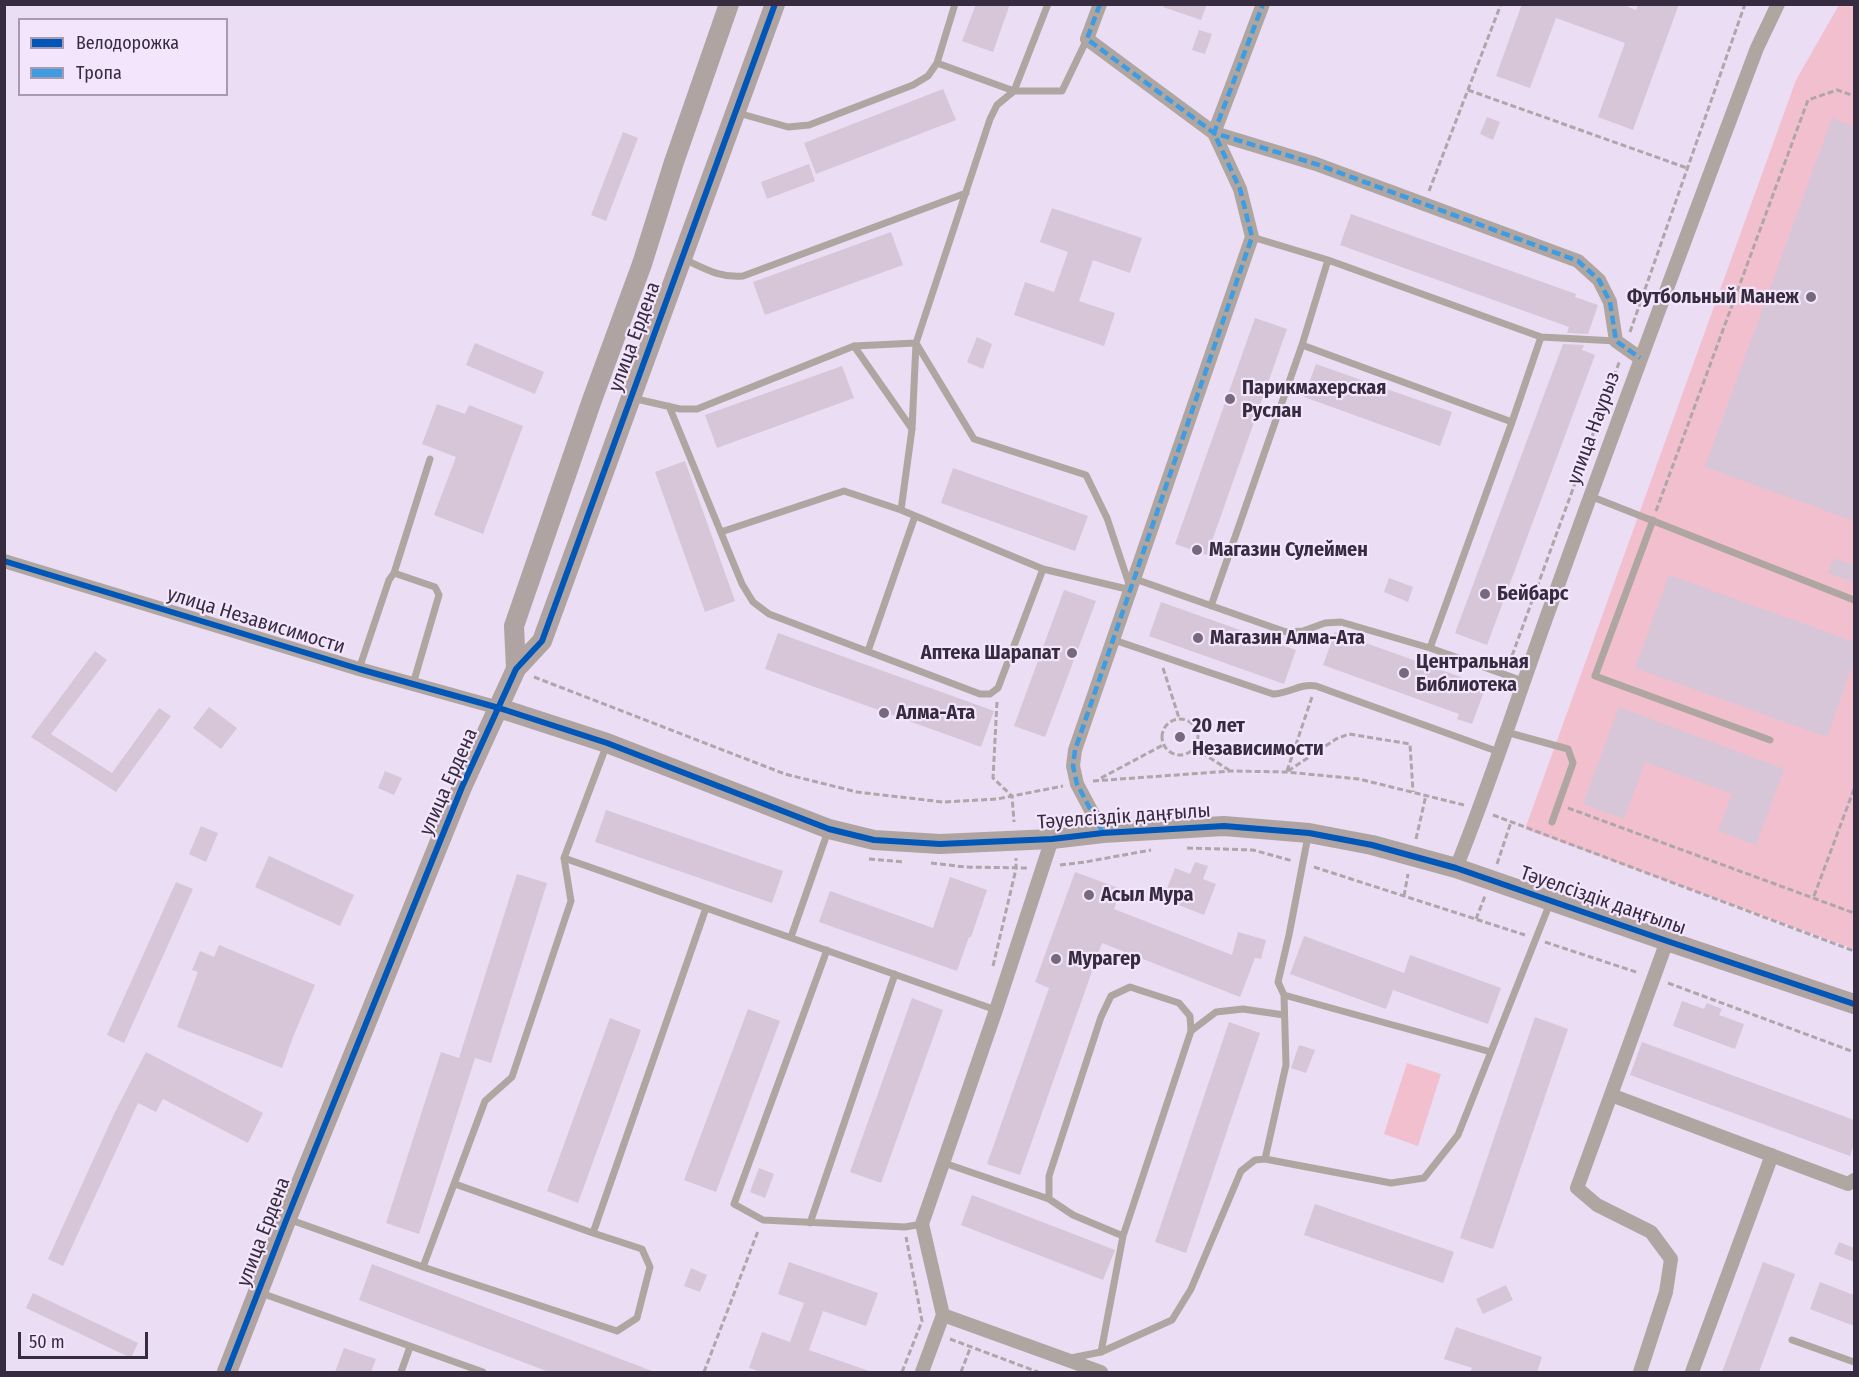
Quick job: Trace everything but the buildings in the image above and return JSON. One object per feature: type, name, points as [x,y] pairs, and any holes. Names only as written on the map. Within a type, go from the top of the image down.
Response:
[{"type":"street","name":"улица Ердена","points":[[516,669],[514,626],[592,400],[642,264],[674,162],[729,4]]},
{"type":"street","name":"улица Ердена","points":[[227,1372],[462,787],[516,669],[542,641],[775,4]]},
{"type":"street","points":[[1100,4],[1087,39],[1214,133],[1316,164],[1578,261],[1599,280],[1610,302],[1616,341],[1640,358]]},
{"type":"street","points":[[1102,833],[1077,784],[1073,766],[1075,750],[1252,237],[1240,189],[1214,133],[1263,4]]},
{"type":"street","name":"улица Наурыз","points":[[1456,868],[1480,810],[1523,681],[1640,358],[1757,48],[1778,4]]},
{"type":"street","name":"улица Независимости","points":[[4,561],[359,669],[500,708]]},
{"type":"street","name":"Тәуелсіздік даңғылы","points":[[500,708],[607,743],[829,829],[874,840],[940,844],[1052,839],[1102,833],[1224,826],[1309,833],[1372,845],[1456,868],[1854,1004]]},
{"type":"street","points":[[922,1372],[943,1315],[922,1224],[1052,839]]},
{"type":"street","points":[[1640,1372],[1666,1292],[1671,1259],[1651,1232],[1597,1206],[1577,1188],[1667,941]]},
{"type":"street","points":[[1611,1095],[1848,1184],[1854,1180]]},
{"type":"street","points":[[1692,1372],[1772,1155]]},
{"type":"street","points":[[943,1315],[1101,1372]]},
{"type":"lane","points":[[736,113],[788,127],[808,125],[913,85],[928,76],[937,63],[955,4]]},
{"type":"lane","points":[[901,510],[912,429],[916,343],[990,119],[998,105],[1014,91],[1048,4]]},
{"type":"lane","points":[[937,63],[1014,91],[1062,91],[1087,39]]},
{"type":"lane","points":[[682,258],[716,274],[729,277],[743,276],[966,193]]},
{"type":"lane","points":[[1252,237],[1328,260],[1541,337],[1616,341]]},
{"type":"lane","points":[[1211,606],[1302,345],[1328,260]]},
{"type":"lane","points":[[1430,648],[1541,337]]},
{"type":"lane","points":[[631,398],[680,409],[698,410],[854,346],[916,343]]},
{"type":"lane","points":[[916,343],[974,439],[1086,476],[1107,518],[1133,584]]},
{"type":"lane","points":[[1302,345],[1512,422]]},
{"type":"lane","points":[[854,346],[912,429]]},
{"type":"lane","points":[[669,406],[742,584],[753,603],[769,614],[980,694],[990,694],[998,688],[1043,569]]},
{"type":"lane","points":[[359,669],[388,580],[394,573],[429,459]]},
{"type":"lane","points":[[721,532],[844,490],[901,510],[1043,569],[1133,584],[1211,606],[1286,632],[1303,631],[1325,622],[1341,622],[1430,648],[1523,681]]},
{"type":"lane","points":[[1590,496],[1854,600]]},
{"type":"lane","points":[[868,651],[915,516]]},
{"type":"lane","points":[[1653,520],[1595,676],[1770,740]]},
{"type":"lane","points":[[394,573],[435,588],[440,595],[413,684]]},
{"type":"lane","points":[[1114,640],[1273,694],[1309,685],[1316,686],[1499,752]]},
{"type":"lane","points":[[1506,732],[1568,749],[1573,763],[1551,822]]},
{"type":"lane","points":[[423,1267],[484,1101],[512,1077],[571,902],[564,858],[607,743]]},
{"type":"lane","points":[[791,937],[829,829]]},
{"type":"lane","points":[[1265,1159],[1286,1065],[1284,995],[1278,982],[1309,833]]},
{"type":"lane","points":[[564,858],[996,1010]]},
{"type":"lane","points":[[1065,1360],[1101,1352],[1172,1320],[1191,1289],[1241,1172],[1255,1160],[1265,1159],[1391,1183],[1424,1178],[1458,1136],[1551,901]]},
{"type":"lane","points":[[593,1233],[706,908]]},
{"type":"lane","points":[[827,950],[734,1204],[763,1220],[904,1227],[922,1224]]},
{"type":"lane","points":[[810,1223],[895,974]]},
{"type":"lane","points":[[1049,1199],[1049,1176],[1101,1017],[1112,996],[1130,987],[1179,1003],[1190,1016],[1191,1031],[1123,1236],[1101,1352]]},
{"type":"lane","points":[[1284,995],[1491,1052]]},
{"type":"lane","points":[[1191,1031],[1216,1012],[1243,1009],[1284,1015]]},
{"type":"lane","points":[[944,1163],[1049,1199],[1073,1215],[1123,1236]]},
{"type":"lane","points":[[287,1218],[423,1267],[617,1331],[637,1318],[650,1267],[642,1249],[455,1184]]},
{"type":"lane","points":[[259,1292],[483,1372]]},
{"type":"lane","points":[[1792,1340],[1854,1362]]},
{"type":"lane","points":[[401,1372],[410,1347]]},
{"type":"path","points":[[1424,204],[1501,4]]},
{"type":"path","points":[[1468,90],[1687,168]]},
{"type":"path","points":[[1653,520],[1808,100],[1837,90],[1854,96]]},
{"type":"path","points":[[1159,656],[1179,718]]},
{"type":"path","points":[[516,669],[785,774],[857,792],[943,802],[997,799],[1098,780],[1231,771],[1286,772],[1359,779],[1480,810],[1854,951]]},
{"type":"path","points":[[1286,772],[1316,686]]},
{"type":"path","points":[[998,688],[993,778],[1012,796]]},
{"type":"path","points":[[1179,718],[1194,725],[1198,732],[1198,741],[1187,754],[1178,755],[1169,752],[1163,745],[1161,736],[1164,727],[1170,721],[1179,718]]},
{"type":"path","points":[[1286,772],[1336,739],[1350,734],[1410,744],[1413,792]]},
{"type":"path","points":[[1098,780],[1163,745]]},
{"type":"path","points":[[1194,748],[1231,771]]},
{"type":"path","points":[[1814,897],[1854,789]]},
{"type":"path","points":[[1558,804],[1854,913]]},
{"type":"path","points":[[1187,848],[1253,850],[1303,864],[1654,978],[1854,1052]]},
{"type":"path","points":[[924,863],[965,867],[1043,867],[1153,850]]},
{"type":"path","points":[[865,858],[875,861],[905,862]]},
{"type":"path","points":[[704,1372],[763,1220]]},
{"type":"path","points":[[961,1372],[978,1328]]},
{"type":"path","points":[[936,1334],[1038,1372]]},
{"type":"shaded area","points":[[1839,5],[1854,5],[1854,949],[1525,829],[1796,80]]},
{"type":"shaded area","points":[[1407,1063],[1441,1074],[1418,1146],[1384,1134]]},
{"type":"marked path","points":[[1100,4],[1087,39],[1214,133],[1316,164],[1578,261],[1599,280],[1610,302],[1616,341],[1640,358]]},
{"type":"marked path","points":[[1103,833],[1077,784],[1073,766],[1075,750],[1252,237],[1240,189],[1214,133],[1263,4]]},
{"type":"cycle path","points":[[227,1372],[462,787],[516,669],[542,641],[775,4]]},
{"type":"cycle path","points":[[4,561],[359,669],[499,708],[607,743],[829,829],[874,840],[940,844],[1052,839],[1103,833],[1224,826],[1309,833],[1372,845],[1456,868],[1854,1004]]},
{"type":"place","name":"Футбольный Манеж","points":[[1811,297]]},
{"type":"place","name":"Парикмахерская Руслан","points":[[1230,399]]},
{"type":"place","name":"Магазин Сулеймен","points":[[1197,550]]},
{"type":"place","name":"Бейбарс","points":[[1485,594]]},
{"type":"place","name":"Магазин Алма-Ата","points":[[1198,638]]},
{"type":"place","name":"Аптека Шарапат","points":[[1072,653]]},
{"type":"place","name":"Центральная Библиотека","points":[[1404,673]]},
{"type":"place","name":"Алма-Ата","points":[[884,713]]},
{"type":"place","name":"20 лет Независимости","points":[[1180,737]]},
{"type":"place","name":"Асыл Мура","points":[[1089,895]]},
{"type":"place","name":"Мурагер","points":[[1056,959]]}]
